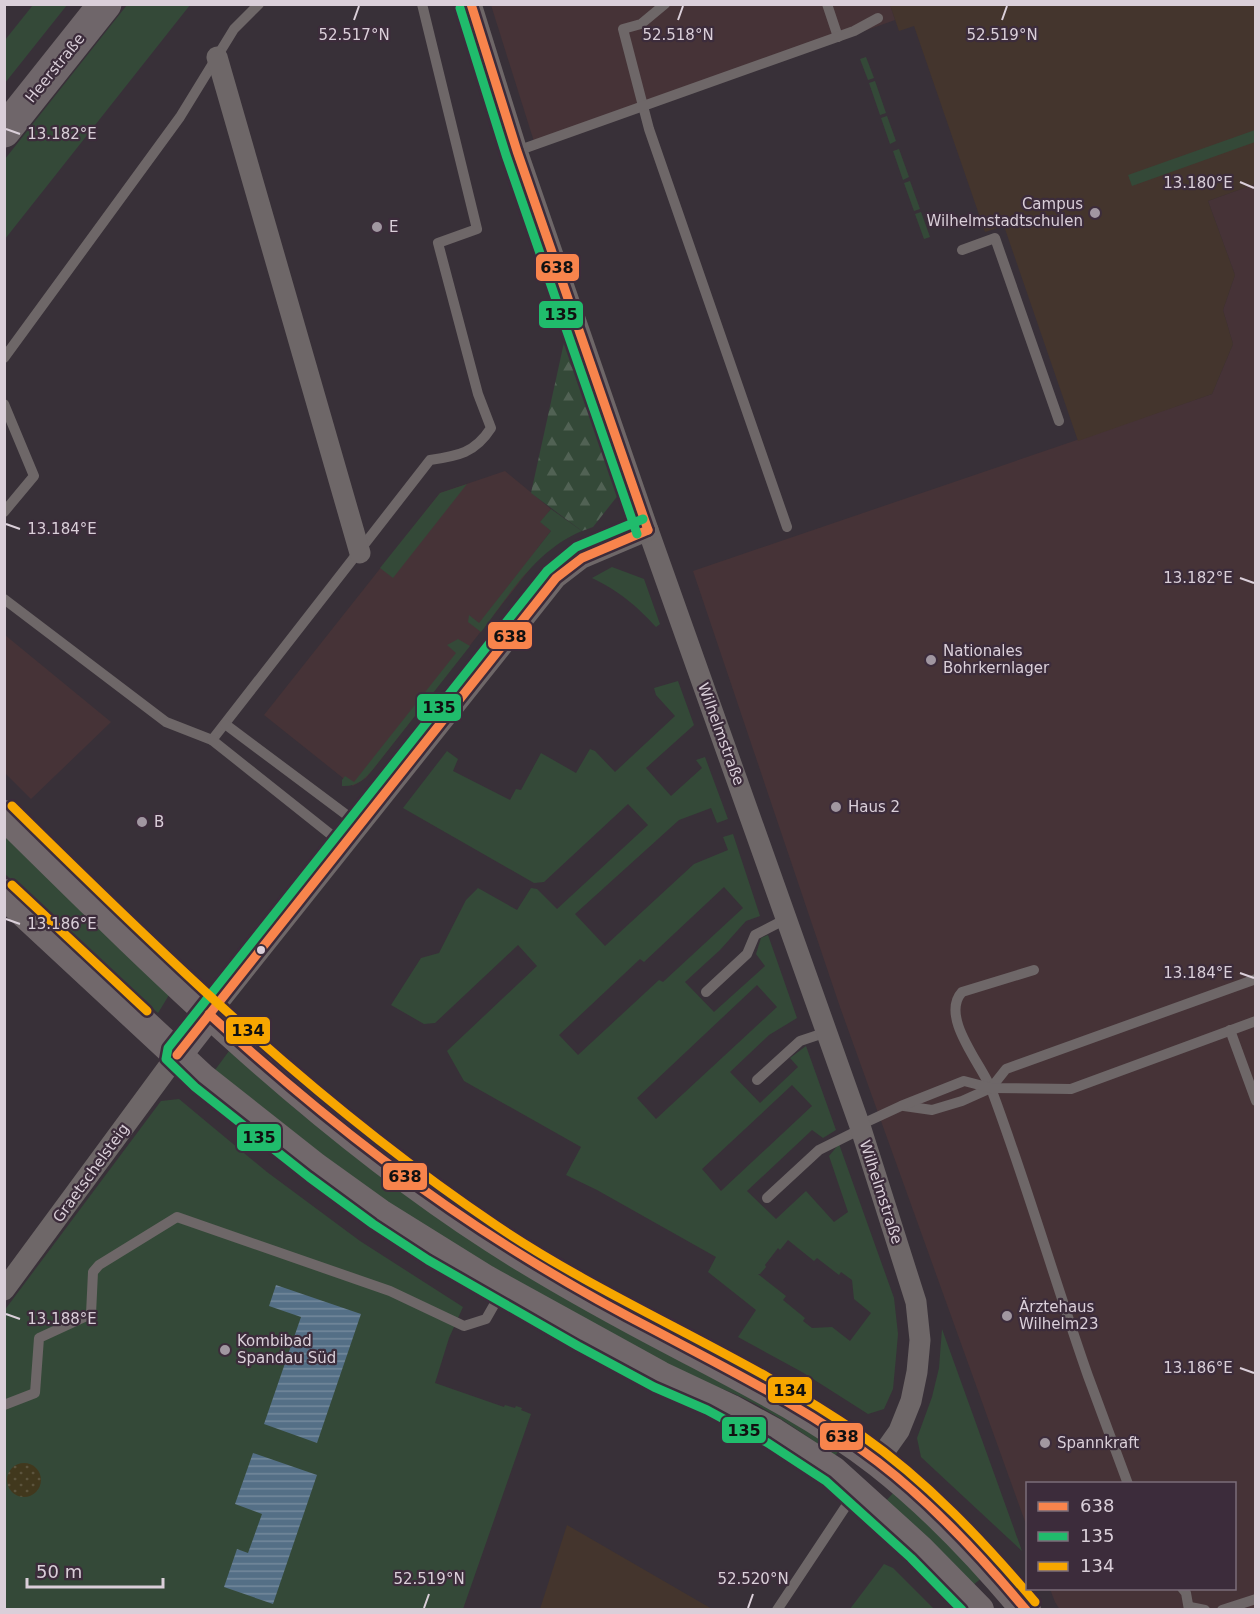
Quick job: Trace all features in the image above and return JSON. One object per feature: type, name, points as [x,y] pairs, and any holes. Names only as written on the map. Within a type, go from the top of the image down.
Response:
[{"type":"main road","name":"Heerstraße","points":[[4,131],[105,4]]},
{"type":"main road","points":[[4,815],[209,1014],[269,1068],[357,1141],[494,1238],[598,1300],[775,1395],[877,1462],[941,1517],[999,1577],[1026,1610]]},
{"type":"main road","points":[[4,894],[202,1078],[380,1214],[503,1290],[660,1376],[712,1399],[774,1433],[832,1471],[919,1549],[975,1605],[999,1577]]},
{"type":"main road","points":[[177,1055],[209,1014]]},
{"type":"main road","name":"Wilhelmstraße","points":[[856,1492],[877,1462]]},
{"type":"street","name":"Wilhelmstraße","points":[[471,4],[517,152],[648,530],[861,1127],[916,1302],[920,1340],[918,1371],[911,1401],[899,1431],[877,1462]]},
{"type":"street","points":[[217,57],[360,552]]},
{"type":"street","points":[[209,1014],[556,578],[582,558],[648,530]]},
{"type":"street","name":"Graetschelsteig","points":[[4,1290],[177,1055]]},
{"type":"lane","points":[[4,358],[180,117],[234,29],[259,4]]},
{"type":"lane","points":[[212,740],[430,460],[455,457],[477,446],[491,428],[478,394],[438,243],[477,229],[422,4]]},
{"type":"lane","points":[[665,4],[641,24],[623,29],[641,106],[787,527]]},
{"type":"lane","points":[[827,4],[838,37]]},
{"type":"lane","points":[[517,152],[838,37],[878,18]]},
{"type":"lane","points":[[962,250],[995,238],[1059,421]]},
{"type":"lane","points":[[4,404],[34,476],[4,512]]},
{"type":"lane","points":[[4,598],[166,722],[212,740],[344,845]]},
{"type":"lane","points":[[225,724],[360,825]]},
{"type":"lane","points":[[706,992],[747,954],[755,934],[786,919]]},
{"type":"lane","points":[[1034,970],[962,992],[956,999],[955,1006],[962,1036],[991,1088],[1088,1376],[1127,1482]]},
{"type":"lane","points":[[901,1106],[932,1110],[962,1101],[991,1088],[1006,1069],[1256,979]]},
{"type":"lane","points":[[767,1198],[819,1150],[901,1106],[964,1081],[991,1088],[1071,1089],[1256,1022]]},
{"type":"lane","points":[[1230,1030],[1256,1101]]},
{"type":"lane","points":[[757,1080],[800,1041],[827,1032]]},
{"type":"lane","points":[[4,1405],[34,1393],[39,1338],[91,1314],[93,1272],[99,1265],[177,1217],[390,1291],[464,1326],[486,1319],[503,1290]]},
{"type":"lane","points":[[777,1610],[856,1492]]},
{"type":"lane","points":[[1184,1590],[1190,1608],[1205,1610]]},
{"type":"lane","points":[[1222,1610],[1256,1599]]},
{"type":"shaded area","points":[[890,4],[895,20],[536,148],[491,5]]},
{"type":"shaded area","name":"Campus Wilhelmstadtschulen","points":[[890,5],[1255,5],[1255,184],[1208,201],[1235,275],[1223,310],[1233,344],[1212,394],[1078,441],[1004,226],[985,232],[914,26],[899,31]]},
{"type":"shaded area","points":[[1255,184],[1255,1609],[1060,1610],[1050,1590],[1236,1590],[1236,1482],[1026,1482],[1026,1524],[840,1007],[693,571],[1212,394],[1233,344],[1223,310],[1235,275],[1208,201]]},
{"type":"shaded area","points":[[505,471],[551,509],[541,522],[551,531],[537,549],[533,565],[366,778],[353,786],[264,715],[440,493]]},
{"type":"shaded area","points":[[5,635],[111,722],[31,799],[5,773]]},
{"type":"shaded area","points":[[567,1525],[712,1609],[540,1609]]},
{"type":"green space","points":[[33,5],[67,5],[5,83],[5,40]]},
{"type":"green space","points":[[127,5],[190,5],[5,239],[5,159]]},
{"type":"green space","points":[[866,57],[874,78],[868,80],[860,59]]},
{"type":"green space","points":[[875,81],[886,113],[880,115],[869,83]]},
{"type":"green space","points":[[887,116],[896,141],[890,144],[881,118]]},
{"type":"green space","points":[[1255,130],[1255,142],[1132,186],[1128,175]]},
{"type":"green space","points":[[899,149],[909,177],[903,180],[893,151]]},
{"type":"green space","points":[[910,181],[920,209],[914,211],[904,183]]},
{"type":"green space","points":[[921,212],[930,237],[924,239],[915,214]]},
{"type":"green space","points":[[565,338],[619,494],[593,527],[582,531],[531,493]]},
{"type":"green space","points":[[467,484],[393,578],[380,568],[440,493]]},
{"type":"green space","points":[[551,509],[582,531],[551,549],[537,561],[481,632],[468,622],[469,615],[479,623],[551,531],[540,522]]},
{"type":"green space","points":[[612,567],[644,579],[660,624],[656,627],[627,599],[592,578]]},
{"type":"green space","points":[[458,639],[470,646],[374,768],[360,782],[342,786],[345,776],[354,782],[456,653],[447,645]]},
{"type":"green space","points":[[678,681],[694,725],[646,768],[671,796],[702,768],[696,760],[705,757],[728,819],[717,823],[711,808],[679,820],[575,914],[605,946],[694,864],[728,850],[723,837],[733,834],[760,916],[746,921],[720,950],[685,982],[714,1012],[765,966],[756,954],[761,938],[768,935],[797,1018],[769,1035],[730,1072],[760,1103],[798,1067],[790,1058],[806,1046],[836,1130],[823,1138],[812,1130],[747,1191],[776,1219],[806,1191],[834,1222],[848,1212],[829,1156],[839,1144],[894,1298],[898,1334],[893,1389],[884,1409],[868,1414],[802,1372],[738,1337],[756,1310],[708,1272],[716,1257],[566,1175],[581,1147],[464,1081],[447,1051],[537,966],[518,945],[435,1023],[424,1024],[391,1005],[421,958],[439,953],[466,900],[478,888],[517,910],[531,888],[537,889],[557,909],[648,825],[628,804],[544,882],[534,883],[403,808],[447,751],[458,759],[453,771],[510,800],[516,789],[521,790],[541,753],[576,773],[590,749],[595,751],[615,772],[675,716],[656,695],[654,688]],"holes":[[[724,887],[743,908],[663,982],[659,980],[578,1055],[559,1035],[640,959],[644,962]],[[757,985],[777,1007],[656,1119],[637,1098]],[[792,1085],[812,1106],[721,1191],[702,1169]],[[788,1240],[814,1261],[817,1258],[839,1275],[841,1272],[852,1280],[854,1299],[871,1313],[850,1341],[832,1327],[812,1328],[803,1321],[805,1318],[783,1300],[786,1296],[758,1274],[766,1267],[765,1265],[778,1248],[780,1250]]]},
{"type":"green space","points":[[4,835],[169,995],[158,1013],[5,874]]},
{"type":"green space","points":[[229,1051],[304,1116],[721,1379],[839,1450],[835,1456],[755,1404],[738,1395],[703,1383],[534,1295],[367,1190],[215,1070]]},
{"type":"green space","name":"Kombibad Spandau Süd","points":[[179,1099],[267,1172],[360,1241],[463,1307],[449,1338],[435,1383],[504,1407],[505,1405],[515,1408],[516,1406],[531,1414],[463,1609],[5,1609],[4,1311],[161,1101]]},
{"type":"green space","points":[[942,1329],[1022,1551],[921,1457],[917,1438],[932,1397],[939,1368]]},
{"type":"green space","points":[[894,1492],[983,1577],[973,1585],[885,1502]]},
{"type":"green space","points":[[884,1564],[893,1568],[934,1609],[850,1609]]},
{"type":"sand","points":[[24,1463],[36,1468],[41,1480],[36,1492],[24,1497],[12,1492],[7,1480],[12,1468]]},
{"type":"water","points":[[276,1285],[361,1314],[317,1443],[264,1424],[301,1317],[269,1306]]},
{"type":"water","points":[[253,1453],[317,1475],[273,1604],[224,1587],[237,1549],[248,1553],[262,1514],[235,1504]]},
{"type":"transit line","name":"638","points":[[471,4],[517,151],[648,530]]},
{"type":"transit line","name":"135","points":[[460,8],[506,155],[637,534]]},
{"type":"transit line","name":"135","points":[[643,519],[576,547],[547,571],[168,1048],[166,1059],[195,1087],[309,1177],[373,1224],[428,1260],[654,1387],[707,1410],[768,1443],[826,1481],[911,1558],[962,1610]]},
{"type":"transit line","name":"638","points":[[177,1055],[556,578],[582,558],[648,530]]},
{"type":"transit line","name":"134","points":[[12,806],[185,974],[305,1080],[367,1131],[431,1180],[541,1254],[772,1380],[861,1435],[909,1472],[953,1513],[1035,1602]]},
{"type":"transit line","name":"134","points":[[12,885],[147,1011]]},
{"type":"transit line","name":"638","points":[[209,1014],[320,1111],[398,1171],[478,1228],[623,1314],[743,1377],[852,1443],[898,1478],[956,1531],[1026,1610]]},
{"type":"place","name":"Campus Wilhelmstadtschulen","points":[[1095,213]]},
{"type":"place","name":"E","points":[[377,227]]},
{"type":"place","name":"Nationales Bohrkernlager","points":[[931,660]]},
{"type":"place","name":"Haus 2","points":[[836,807]]},
{"type":"place","name":"B","points":[[142,822]]},
{"type":"place","name":"Ärztehaus Wilhelm23","points":[[1007,1316]]},
{"type":"place","name":"Kombibad Spandau Süd","points":[[225,1350]]},
{"type":"place","name":"Spannkraft","points":[[1045,1443]]}]
